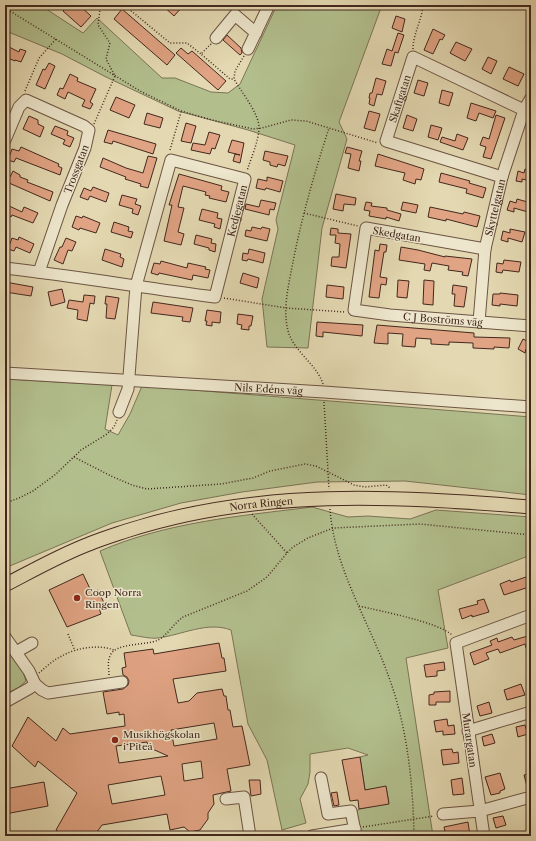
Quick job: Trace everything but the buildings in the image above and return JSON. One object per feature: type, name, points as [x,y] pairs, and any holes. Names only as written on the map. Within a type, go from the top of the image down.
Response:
[{"type":"main road","name":"Norra Ringen","points":[[5,585],[89,544],[158,521],[244,504],[324,498],[400,498],[531,508]]},
{"type":"street","points":[[248,49],[269,5]]},
{"type":"street","points":[[216,38],[235,15],[256,33]]},
{"type":"street","points":[[413,57],[524,110]]},
{"type":"street","name":"Skaftgatan","points":[[386,141],[413,57]]},
{"type":"street","name":"Skyttelgatan","points":[[479,322],[485,249],[502,176],[524,110],[531,98]]},
{"type":"street","points":[[5,140],[19,106],[26,100],[84,126],[89,130]]},
{"type":"street","name":"Trossgatan","points":[[40,272],[62,205],[85,148],[89,130]]},
{"type":"street","points":[[386,141],[502,176]]},
{"type":"street","points":[[119,412],[128,389],[136,286],[171,160]]},
{"type":"street","name":"Kedjegatan","points":[[171,160],[245,179],[215,297]]},
{"type":"street","name":"Skedgatan","points":[[354,310],[366,228],[485,249]]},
{"type":"street","points":[[5,268],[215,297]]},
{"type":"street","name":"C J Boströms väg","points":[[354,310],[390,315],[531,326]]},
{"type":"street","name":"Nils Edéns väg","points":[[5,372],[324,392],[531,407]]},
{"type":"street","points":[[456,643],[531,615]]},
{"type":"street","points":[[5,637],[34,681],[42,690],[48,693],[122,682]]},
{"type":"street","points":[[16,652],[32,643]]},
{"type":"street","name":"Murargatan","points":[[456,643],[484,836]]},
{"type":"street","points":[[5,702],[30,688],[34,681]]},
{"type":"street","points":[[468,731],[531,712]]},
{"type":"street","points":[[312,836],[355,832],[351,811],[328,814],[321,778]]},
{"type":"street","points":[[226,799],[244,797],[250,836]]},
{"type":"street","points":[[443,814],[480,811],[531,797]]},
{"type":"path","points":[[87,5],[91,8],[100,9],[110,5]]},
{"type":"path","points":[[124,5],[170,43],[187,43],[230,79],[234,79]]},
{"type":"path","points":[[413,57],[413,42],[420,24],[423,5]]},
{"type":"path","points":[[5,8],[115,76],[146,94],[181,111],[253,129],[259,129],[286,121],[297,120],[380,143],[386,141]]},
{"type":"path","points":[[100,9],[98,25],[110,43],[106,59],[115,76]]},
{"type":"path","points":[[201,54],[216,38]]},
{"type":"path","points":[[26,100],[25,92],[39,58],[56,39]]},
{"type":"path","points":[[245,179],[259,129],[256,116],[234,79],[235,71],[248,49]]},
{"type":"path","points":[[89,130],[97,120],[115,76]]},
{"type":"path","points":[[171,160],[170,150],[181,111]]},
{"type":"path","points":[[329,128],[304,212],[286,308],[287,327],[291,338],[323,382],[329,489]]},
{"type":"path","points":[[304,212],[366,228]]},
{"type":"path","points":[[215,297],[286,308],[347,312],[354,310]]},
{"type":"path","points":[[5,503],[34,491],[56,474],[81,450],[107,434],[117,422],[119,412]]},
{"type":"path","points":[[74,457],[111,476],[132,485],[147,489],[221,484],[253,478],[270,471],[305,464],[316,466],[354,485],[365,487],[386,485],[400,498]]},
{"type":"path","points":[[244,504],[287,553]]},
{"type":"path","points":[[330,507],[332,528],[340,560],[387,671],[399,709],[410,766],[414,836]]},
{"type":"path","points":[[103,685],[109,674],[110,656],[114,650],[159,640],[175,623],[183,617],[247,591],[267,577],[287,553],[308,538],[332,528],[420,524],[531,535]]},
{"type":"path","points":[[359,606],[403,616],[441,628],[453,635],[456,643]]},
{"type":"path","points":[[68,634],[75,651]]},
{"type":"path","points":[[34,681],[59,657],[75,651],[104,647],[114,650]]},
{"type":"path","points":[[355,832],[443,814]]},
{"type":"green space","points":[[8,5],[40,5],[83,33],[97,18],[162,78],[175,78],[211,92],[228,93],[240,84],[277,5],[382,5],[339,122],[347,139],[322,228],[308,348],[267,347],[262,299],[278,229],[276,220],[295,145],[248,130],[178,111],[106,77],[62,54],[6,31],[5,33],[5,9]]},
{"type":"green space","points":[[5,379],[112,385],[105,429],[118,435],[130,414],[142,386],[531,417],[531,495],[405,481],[317,482],[242,492],[181,503],[112,523],[5,568]]},
{"type":"green space","points":[[312,507],[348,517],[368,516],[410,519],[436,510],[531,517],[531,555],[438,590],[448,648],[406,658],[433,836],[340,836],[352,834],[356,812],[359,809],[389,803],[386,787],[365,790],[360,757],[368,755],[348,748],[310,754],[308,784],[300,799],[306,823],[282,830],[267,760],[248,724],[231,630],[213,627],[155,638],[131,635],[100,551],[151,533],[178,527],[231,517]]},
{"type":"green space","points":[[5,646],[23,672],[26,681],[18,688],[5,694]]},
{"type":"place","name":"Coop Norra Ringen","points":[[77,598]]},
{"type":"place","name":"Musikhögskolan i Piteå","points":[[115,740]]}]
